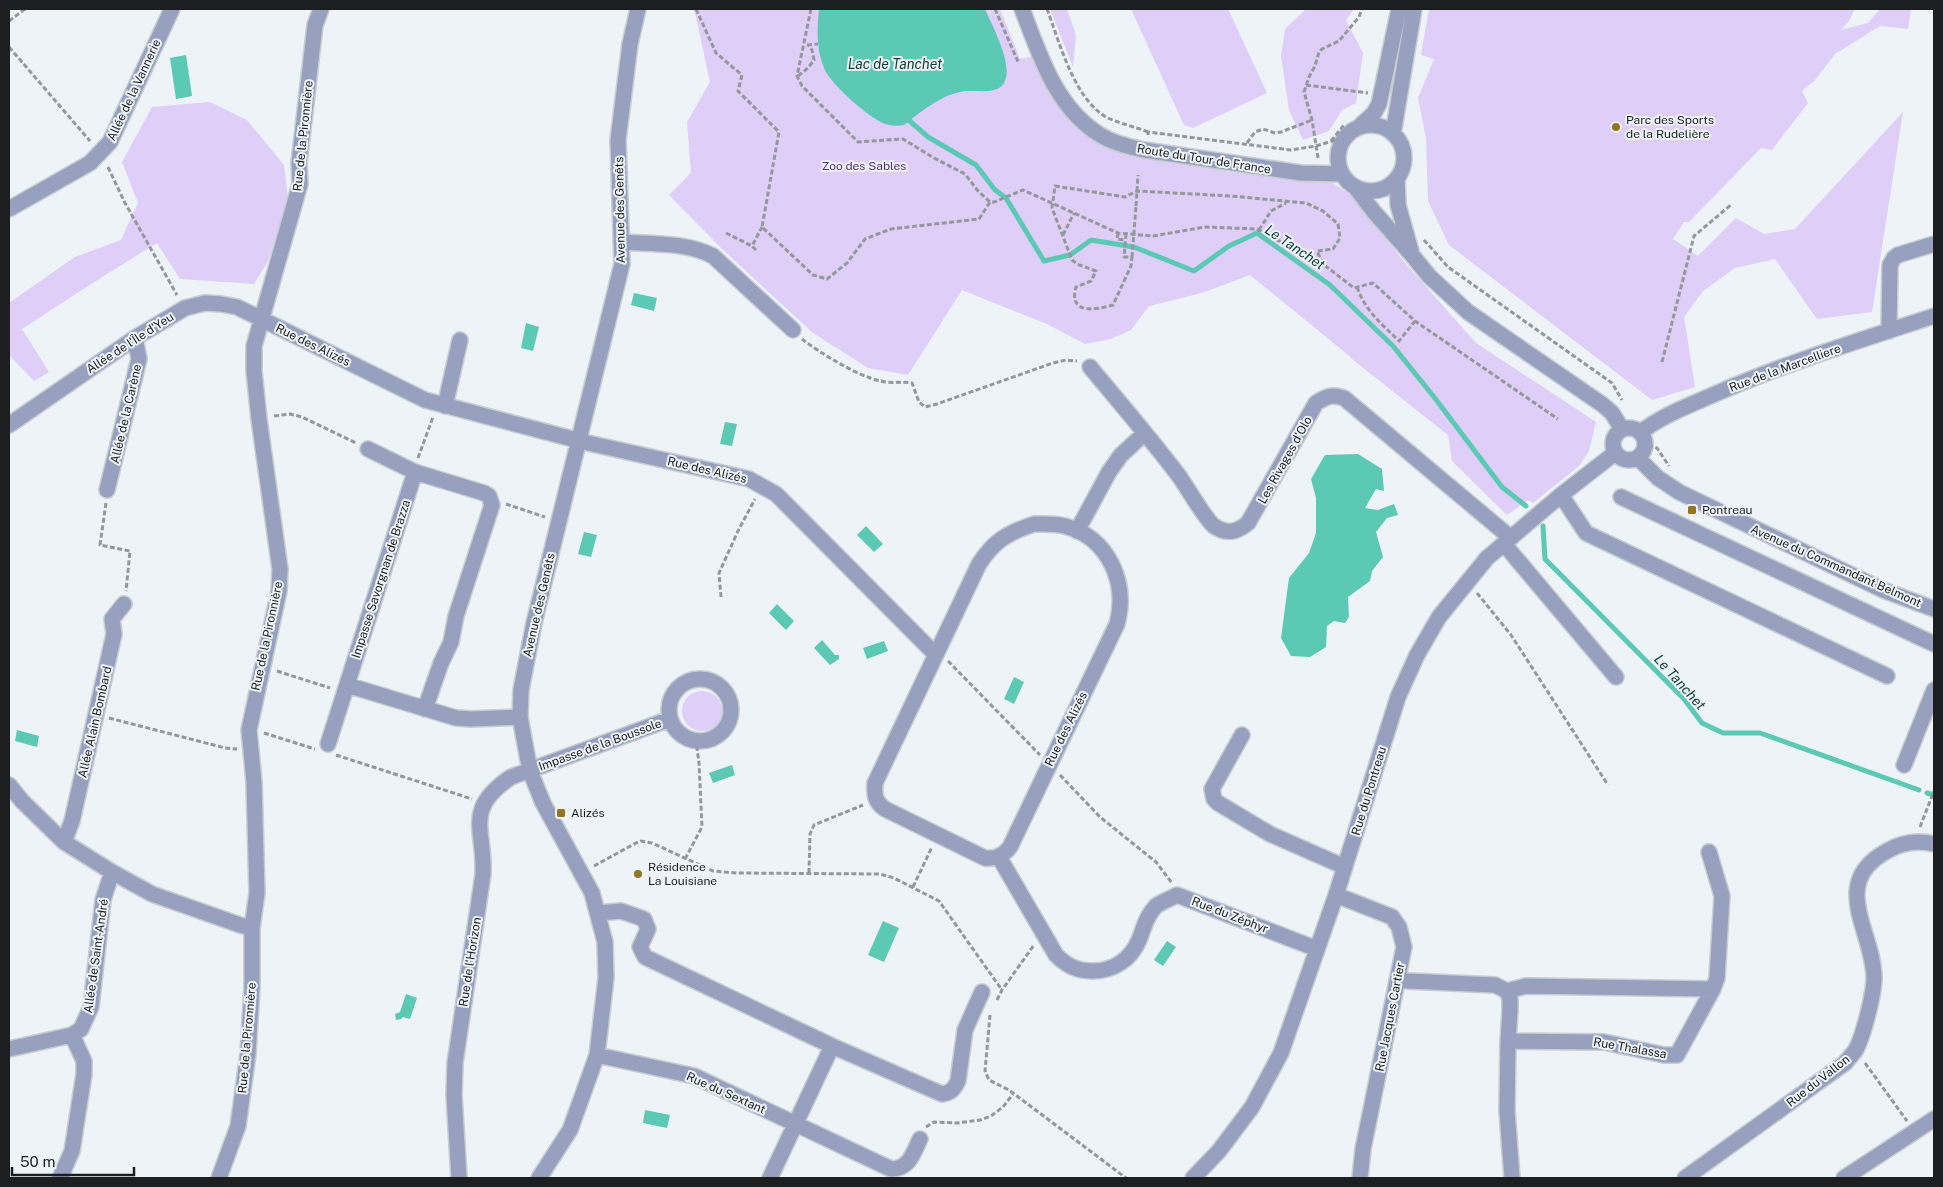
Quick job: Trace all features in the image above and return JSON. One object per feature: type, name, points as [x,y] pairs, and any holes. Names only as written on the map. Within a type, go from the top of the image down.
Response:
[{"type":"street","name":"Allée de la Vannerie","points":[[9,208],[90,162],[103,158],[172,9]]},
{"type":"street","name":"Rue de la Pironnière","points":[[219,1178],[238,1126],[248,1054],[252,986],[252,928],[257,893],[252,750],[249,730],[279,591],[280,569],[259,418],[253,358],[254,346],[263,320],[300,184],[299,163],[315,25],[321,9]]},
{"type":"street","name":"Avenue des Genêts","points":[[539,1178],[570,1130],[597,1055],[606,978],[605,942],[592,894],[582,872],[543,803],[530,771],[520,718],[523,672],[617,291],[622,264],[618,140],[630,44],[638,9]]},
{"type":"street","name":"Route du Tour de France","points":[[1022,9],[1050,79],[1061,98],[1079,118],[1100,135],[1122,145],[1144,150],[1301,173],[1342,174]]},
{"type":"street","points":[[1399,9],[1375,94],[1374,113],[1354,124],[1351,131],[1338,140],[1338,164],[1342,174],[1429,276],[1468,312],[1603,405],[1622,429]]},
{"type":"street","points":[[1393,134],[1414,9]]},
{"type":"street","points":[[1354,124],[1379,126],[1393,134],[1402,148],[1404,158],[1403,166],[1389,185],[1374,191],[1355,187]]},
{"type":"street","points":[[1396,178],[1398,206],[1412,255]]},
{"type":"street","points":[[622,242],[690,247],[702,250],[713,256],[793,330]]},
{"type":"street","points":[[1889,331],[1890,265],[1898,255],[1934,244]]},
{"type":"street","name":"Allée de l'Île d'Yeu","points":[[9,425],[136,338],[185,308],[205,303],[221,304],[237,307],[263,320]]},
{"type":"street","name":"Rue de la Marcelliere","points":[[1641,432],[1661,419],[1738,384],[1934,316]]},
{"type":"street","name":"Rue des Alizés","points":[[263,320],[425,400],[580,440],[749,480],[762,486],[776,494],[934,654]]},
{"type":"street","name":"Allée de la Carène","points":[[107,490],[139,359],[136,338]]},
{"type":"street","points":[[441,405],[460,340]]},
{"type":"street","name":"Les Rivages d'Olo","points":[[1090,367],[1180,478],[1212,525],[1222,530],[1232,532],[1240,530],[1248,523],[1316,403],[1325,397],[1334,395],[1344,398],[1507,541]]},
{"type":"street","points":[[1633,428],[1641,432],[1645,440],[1645,447],[1643,453],[1638,458],[1629,461],[1615,453],[1612,444],[1613,439],[1622,429],[1633,428]]},
{"type":"street","points":[[1077,531],[1109,472],[1121,455],[1145,433]]},
{"type":"street","points":[[368,449],[415,472],[484,493],[490,496],[491,500],[492,505],[456,616],[451,642],[441,663],[425,709]]},
{"type":"street","name":"Rue du Pontreau","points":[[1193,1178],[1219,1151],[1252,1107],[1281,1053],[1346,867],[1398,697],[1417,656],[1439,617],[1487,558],[1561,495],[1615,453]]},
{"type":"street","name":"Avenue du Commandant Belmont","points":[[1638,458],[1658,478],[1679,492],[1883,590],[1934,609]]},
{"type":"street","name":"Impasse Savorgnan de Brazza","points":[[327,749],[415,472]]},
{"type":"street","points":[[1561,495],[1586,533],[1887,676]]},
{"type":"street","points":[[1621,497],[1934,644]]},
{"type":"street","points":[[1728,547],[1738,521]]},
{"type":"street","name":"Rue des Alizés","points":[[876,800],[874,792],[875,783],[934,654],[988,549],[1001,538],[1016,530],[1034,524],[1065,526],[1077,531],[1092,541],[1110,561],[1120,585],[1121,610],[1117,624],[1010,847],[999,857]]},
{"type":"street","points":[[1507,541],[1616,677]]},
{"type":"street","name":"Allée Alain Bombard","points":[[64,842],[72,821],[114,634],[112,619],[124,604]]},
{"type":"street","name":"Impasse de la Boussole","points":[[701,678],[713,681],[723,688],[730,699],[732,708],[730,720],[718,737],[708,741],[696,741],[686,738],[678,732],[670,719],[671,697],[687,681],[701,678]]},
{"type":"street","points":[[346,690],[463,718],[520,718]]},
{"type":"street","points":[[1904,766],[1934,690]]},
{"type":"street","name":"Impasse de la Boussole","points":[[530,771],[670,719]]},
{"type":"street","points":[[1242,735],[1212,790],[1214,798],[1218,803],[1270,834],[1346,867]]},
{"type":"street","name":"Rue de l'Horizon","points":[[459,1178],[454,1095],[455,1063],[483,874],[483,850],[478,824],[484,805],[499,785],[511,777],[530,771]]},
{"type":"street","points":[[9,785],[22,801],[64,842],[112,872],[152,894],[240,926],[252,928]]},
{"type":"street","points":[[876,800],[885,809],[985,858],[999,857]]},
{"type":"street","name":"Rue du Vallon","points":[[1685,1178],[1845,1063],[1854,1052],[1859,1041],[1874,979],[1874,965],[1856,905],[1857,888],[1866,869],[1882,853],[1898,844],[1914,842],[1934,844]]},
{"type":"street","name":"Rue Thalassa","points":[[1508,1041],[1604,1042],[1664,1055],[1677,1055],[1713,989],[1717,978],[1722,896],[1709,852]]},
{"type":"street","name":"Rue du Zéphyr","points":[[999,857],[1056,955],[1064,963],[1075,969],[1100,971],[1113,968],[1124,962],[1139,940],[1144,923],[1157,906],[1177,895],[1317,949]]},
{"type":"street","name":"Allée de Saint-André","points":[[72,1034],[81,1029],[90,1007],[103,900],[112,872]]},
{"type":"street","name":"Rue Jacques Cartier","points":[[1336,896],[1392,917],[1396,922],[1404,947],[1363,1149],[1360,1178]]},
{"type":"street","points":[[598,913],[622,911],[644,918],[648,929],[640,947],[645,957],[832,1046],[942,1094],[949,1093],[955,1088],[958,1081],[965,1030],[982,992]]},
{"type":"street","points":[[1399,979],[1495,985],[1507,991],[1526,986],[1713,989]]},
{"type":"street","points":[[1507,991],[1510,999],[1507,1111],[1512,1178]]},
{"type":"street","points":[[9,1049],[72,1034],[84,1061],[84,1074],[72,1151],[60,1178]]},
{"type":"street","points":[[770,1178],[832,1046]]},
{"type":"street","name":"Rue du Sextant","points":[[597,1055],[694,1076],[890,1168],[898,1169],[905,1166],[920,1139]]},
{"type":"street","points":[[1844,1178],[1934,1119]]},
{"type":"path","points":[[9,21],[25,9]]},
{"type":"path","points":[[696,9],[716,54],[742,76],[738,91],[779,132],[762,227],[752,246]]},
{"type":"path","points":[[811,9],[806,45],[797,76],[802,86],[858,142],[903,139],[965,174],[978,191],[992,202]]},
{"type":"path","points":[[995,9],[1018,57],[1019,64]]},
{"type":"path","points":[[1047,9],[1074,79],[1090,104],[1108,118],[1148,132],[1291,150],[1338,140],[1354,124]]},
{"type":"path","points":[[1321,174],[1312,120],[1304,92],[1316,66],[1319,52],[1339,41],[1359,16],[1362,9]]},
{"type":"path","points":[[806,45],[818,44]]},
{"type":"path","points":[[797,76],[808,68],[814,60],[812,50],[806,45]]},
{"type":"path","points":[[9,47],[103,158],[125,203],[185,308]]},
{"type":"path","points":[[1370,84],[1375,94]]},
{"type":"path","points":[[1306,85],[1375,94]]},
{"type":"path","points":[[1364,100],[1375,94]]},
{"type":"path","points":[[1247,144],[1252,135],[1260,130],[1275,133],[1281,132],[1312,120]]},
{"type":"path","points":[[1144,150],[1148,132]]},
{"type":"path","points":[[1138,175],[1137,191],[1136,206],[1131,266],[1114,305],[1099,309],[1084,308],[1076,304],[1073,296],[1076,287],[1091,282],[1096,271],[1077,264],[1072,260],[1052,208],[1054,186],[1125,197],[1137,191],[1306,203],[1323,211],[1338,224],[1340,238],[1333,249],[1317,252],[1323,264]]},
{"type":"path","points":[[762,227],[814,275],[827,279],[847,263],[865,239],[891,229],[979,219],[992,202],[1023,190],[1118,233],[1153,236],[1206,227],[1260,230],[1323,264],[1354,288],[1372,283],[1404,308],[1415,321],[1558,418]]},
{"type":"path","points":[[1260,230],[1271,211],[1289,202]]},
{"type":"path","points":[[1662,362],[1694,236],[1732,204]]},
{"type":"path","points":[[1062,236],[1074,213]]},
{"type":"path","points":[[1118,233],[1117,239],[1125,241]]},
{"type":"path","points":[[726,234],[752,246],[756,250]]},
{"type":"path","points":[[1126,234],[1124,257],[1132,257]]},
{"type":"path","points":[[1423,239],[1448,267],[1612,383],[1621,396],[1622,403]]},
{"type":"path","points":[[1356,287],[1362,302],[1372,315],[1399,341],[1415,321]]},
{"type":"path","points":[[793,330],[804,340],[868,378],[889,383],[912,383],[919,402],[925,407],[1053,363],[1075,360],[1090,367]]},
{"type":"path","points":[[415,472],[441,405]]},
{"type":"path","points":[[259,418],[290,414],[302,417],[368,449]]},
{"type":"path","points":[[721,598],[719,573],[738,531],[762,486]]},
{"type":"path","points":[[107,490],[100,546],[130,551],[124,604]]},
{"type":"path","points":[[491,500],[559,522]]},
{"type":"path","points":[[1466,582],[1511,635],[1608,785]]},
{"type":"path","points":[[262,666],[346,690]]},
{"type":"path","points":[[96,715],[225,748],[252,750]]},
{"type":"path","points":[[249,730],[327,749],[469,798],[484,805]]},
{"type":"path","points":[[685,859],[702,827],[696,741]]},
{"type":"path","points":[[1914,842],[1934,791]]},
{"type":"path","points":[[809,872],[810,834],[814,825],[876,800]]},
{"type":"path","points":[[913,887],[938,835]]},
{"type":"path","points":[[582,872],[641,841],[652,843],[703,868],[724,872],[880,874],[894,878],[933,897],[943,906],[1002,990]]},
{"type":"path","points":[[996,1003],[1002,990],[1044,933]]},
{"type":"path","points":[[992,1010],[988,1026],[985,1071],[989,1080],[1013,1094],[1126,1178]]},
{"type":"path","points":[[1854,1052],[1864,1060],[1915,1131]]},
{"type":"path","points":[[920,1139],[931,1123],[957,1124],[991,1116],[1003,1107],[1013,1094]]},
{"type":"green space","name":"Zoo des Sables","points":[[693,9],[988,9],[992,18],[989,9],[1000,9],[1020,59],[1035,56],[1048,84],[1131,153],[1230,172],[1333,183],[1356,199],[1405,263],[1476,343],[1596,422],[1589,451],[1579,466],[1533,503],[1528,500],[1507,515],[1452,461],[1448,435],[1250,275],[1202,293],[1149,306],[1131,330],[1111,339],[1085,344],[1047,324],[962,290],[908,375],[868,368],[813,333],[722,249],[669,195],[691,173],[687,122],[710,82]]},
{"type":"green space","points":[[1050,9],[1067,9],[1076,35],[1073,67]]},
{"type":"green space","points":[[1131,9],[1228,9],[1267,93],[1193,128],[1184,125]]},
{"type":"green space","points":[[1306,9],[1354,9],[1346,20],[1363,53],[1356,103],[1342,110],[1329,131],[1303,140],[1289,110],[1281,56],[1285,29]]},
{"type":"green space","points":[[1429,9],[1855,9],[1849,21],[1841,30],[1868,23],[1880,9],[1911,9],[1908,29],[1880,26],[1835,54],[1815,80],[1802,91],[1808,103],[1772,150],[1761,148],[1689,222],[1684,222],[1673,239],[1698,256],[1736,218],[1764,234],[1795,229],[1903,112],[1872,312],[1817,319],[1775,259],[1735,268],[1703,291],[1684,317],[1695,387],[1652,400],[1449,245],[1428,201],[1426,138],[1418,98],[1434,59],[1421,55]]},
{"type":"green space","points":[[210,102],[247,120],[284,165],[288,199],[268,261],[254,284],[180,279],[157,243],[22,329],[49,372],[34,381],[9,355],[9,303],[75,257],[121,240],[138,203],[122,162],[152,107]]},
{"type":"green space","points":[[706,691],[713,694],[719,700],[722,711],[721,719],[713,728],[706,731],[698,731],[691,728],[683,719],[682,707],[685,700],[694,692]]},
{"type":"water","name":"Lac de Tanchet","points":[[819,9],[985,9],[999,40],[1006,65],[1006,76],[1003,85],[994,90],[965,91],[949,95],[935,102],[904,125],[894,126],[885,124],[878,121],[852,100],[835,84],[825,70],[819,48]]},
{"type":"water","points":[[186,55],[192,96],[176,99],[170,58]]},
{"type":"water","points":[[634,293],[657,298],[654,311],[631,305]]},
{"type":"water","points":[[526,323],[539,327],[533,351],[521,348]]},
{"type":"water","points":[[725,422],[737,424],[732,446],[720,444]]},
{"type":"water","points":[[1358,454],[1382,469],[1384,491],[1376,489],[1365,508],[1378,510],[1394,504],[1398,515],[1387,518],[1376,532],[1383,557],[1372,571],[1370,581],[1348,597],[1349,617],[1345,623],[1334,621],[1327,626],[1326,647],[1310,657],[1291,656],[1281,638],[1289,578],[1309,553],[1316,533],[1316,498],[1311,479],[1325,455]]},
{"type":"water","points":[[866,526],[883,544],[874,552],[857,535]]},
{"type":"water","points":[[584,532],[597,535],[591,557],[578,554]]},
{"type":"water","points":[[777,604],[794,621],[786,630],[769,613]]},
{"type":"water","points":[[822,640],[835,655],[839,655],[839,659],[830,665],[814,648]]},
{"type":"water","points":[[884,641],[888,651],[867,659],[863,648]]},
{"type":"water","points":[[1014,677],[1024,682],[1014,704],[1004,699]]},
{"type":"water","points":[[17,730],[39,736],[37,747],[15,741]]},
{"type":"water","points":[[732,765],[735,775],[713,783],[709,773]]},
{"type":"water","points":[[883,921],[899,928],[884,962],[868,955]]},
{"type":"water","points":[[1167,941],[1176,947],[1163,966],[1154,960]]},
{"type":"water","points":[[406,994],[417,998],[410,1019],[403,1017],[396,1020],[395,1014],[400,1012]]},
{"type":"water","points":[[645,1110],[670,1115],[667,1128],[643,1123]]},
{"type":"waterway","name":"Le Tanchet","points":[[904,116],[928,137],[976,165],[995,190],[1006,198],[1044,261],[1070,255],[1091,240],[1134,247],[1194,271],[1229,246],[1257,233],[1330,285],[1393,346],[1502,487],[1526,506]]},
{"type":"waterway","name":"Le Tanchet","points":[[1543,526],[1545,559],[1684,699],[1702,723],[1723,733],[1760,733],[1919,790]]},
{"type":"waterway","name":"Le Tanchet","points":[[1927,793],[1934,795]]},
{"type":"place","name":"Parc des Sports de la Rudelière","points":[[1616,127]]},
{"type":"place","name":"Pontreau","points":[[1692,510]]},
{"type":"place","name":"Alizés","points":[[561,813]]},
{"type":"place","name":"Résidence La Louisiane","points":[[638,874]]}]
